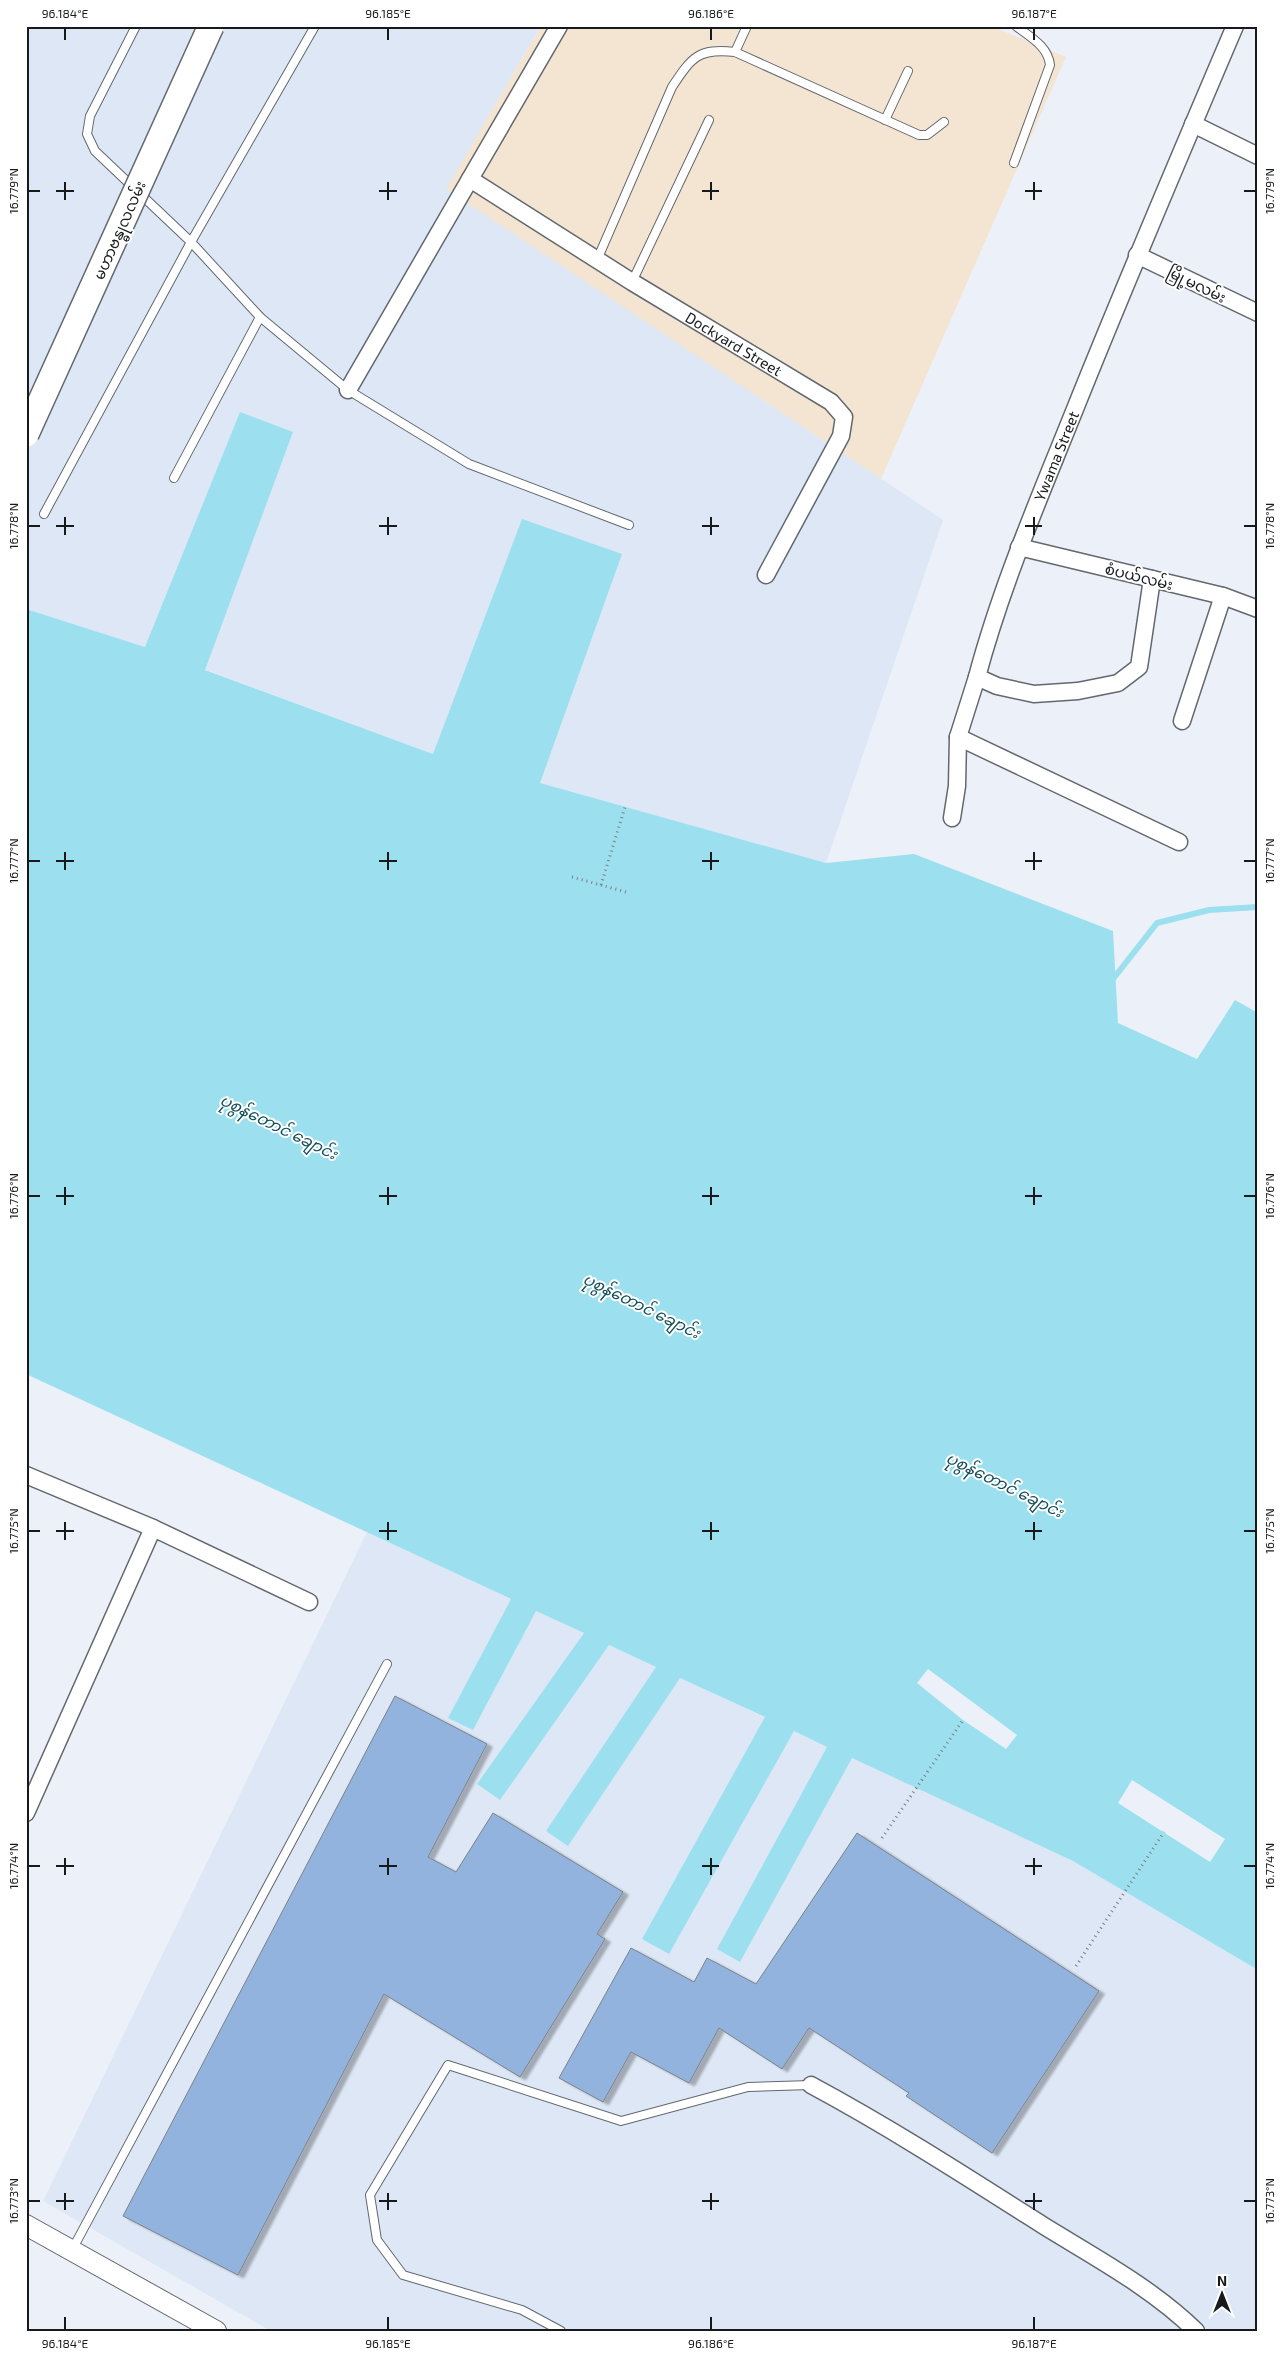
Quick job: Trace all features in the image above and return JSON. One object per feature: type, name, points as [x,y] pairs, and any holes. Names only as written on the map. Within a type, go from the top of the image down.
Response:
[{"type":"main road","name":"မဟာဗန္ဓုလလမ်း","points":[[26,434],[212,26]]},
{"type":"street","points":[[348,390],[559,26]]},
{"type":"street","name":"Ywama Street","points":[[952,818],[957,786],[958,737],[977,678],[987,638],[1019,547],[1137,255],[1234,26]]},
{"type":"street","points":[[1193,124],[1258,156]]},
{"type":"street","name":"Dockyard Street","points":[[470,179],[632,282],[831,402],[844,417],[842,436],[766,575]]},
{"type":"street","name":"မြို့မလမ်း","points":[[1137,255],[1258,313]]},
{"type":"street","name":"စံပယ်လမ်း","points":[[1019,547],[1223,596],[1258,609]]},
{"type":"street","points":[[977,678],[997,686],[1034,694],[1078,691],[1118,683],[1139,667],[1152,579]]},
{"type":"street","points":[[1182,721],[1223,596]]},
{"type":"street","points":[[958,737],[1179,842]]},
{"type":"street","points":[[26,1475],[153,1528],[310,1602]]},
{"type":"street","points":[[26,1813],[153,1528]]},
{"type":"street","points":[[811,2085],[876,2120],[1112,2268],[1174,2309],[1195,2330]]},
{"type":"street","points":[[26,2225],[216,2331]]},
{"type":"lane","points":[[136,26],[90,116],[87,134],[95,151],[191,242],[260,317],[348,390],[469,464],[629,525]]},
{"type":"lane","points":[[44,514],[191,242],[316,26]]},
{"type":"lane","points":[[735,52],[747,26]]},
{"type":"lane","points":[[1014,163],[1050,65],[1049,55],[1039,44],[1016,26]]},
{"type":"lane","points":[[597,260],[672,87],[685,68],[695,58],[709,51],[735,52],[924,136],[930,134],[944,122]]},
{"type":"lane","points":[[885,120],[908,71]]},
{"type":"lane","points":[[632,282],[709,120]]},
{"type":"lane","points":[[174,478],[260,317]]},
{"type":"lane","points":[[72,2250],[387,1664]]},
{"type":"lane","points":[[561,2331],[522,2310],[403,2275],[377,2240],[370,2195],[448,2065],[621,2121],[748,2087],[811,2085]]},
{"type":"path","points":[[601,885],[625,807]]},
{"type":"path","points":[[572,877],[626,892]]},
{"type":"path","points":[[882,1838],[963,1720]]},
{"type":"path","points":[[1076,1966],[1164,1832]]},
{"type":"shaded area","points":[[26,26],[540,27],[446,189],[943,520],[826,863],[433,754],[145,647],[26,609]]},
{"type":"shaded area","points":[[537,26],[991,26],[1066,57],[881,479],[445,189],[540,28]]},
{"type":"shaded area","points":[[367,1532],[1073,1861],[1258,1970],[1258,2331],[271,2331],[43,2201]]},
{"type":"water","name":"ပုစွန်တောင် ချောင်း","points":[[240,412],[293,432],[205,670],[433,754],[522,519],[622,554],[540,783],[826,863],[914,854],[1113,931],[1118,1023],[1197,1059],[1235,1000],[1258,1013],[1258,1970],[1073,1861],[852,1758],[740,1962],[717,1949],[827,1747],[794,1731],[669,1954],[642,1939],[765,1717],[680,1678],[568,1846],[546,1831],[656,1667],[609,1645],[500,1800],[477,1784],[584,1633],[536,1611],[473,1730],[448,1718],[511,1599],[26,1374],[26,609],[145,647]]},
{"type":"pier","points":[[928,1669],[1017,1735],[1006,1749],[963,1720],[917,1683]]},
{"type":"pier","points":[[1132,1780],[1225,1839],[1210,1862],[1118,1803]]},
{"type":"building","points":[[395,1696],[487,1744],[428,1857],[456,1872],[493,1813],[623,1892],[597,1934],[605,1939],[520,2077],[384,1994],[238,2275],[123,2216]]},
{"type":"building","points":[[857,1833],[1099,1991],[992,2153],[906,2096],[909,2093],[809,2028],[782,2069],[719,2028],[689,2083],[631,2052],[603,2102],[559,2078],[631,1948],[694,1982],[707,1958],[756,1984]]},
{"type":"waterway","points":[[1113,979],[1157,923],[1209,910],[1258,907]]}]
